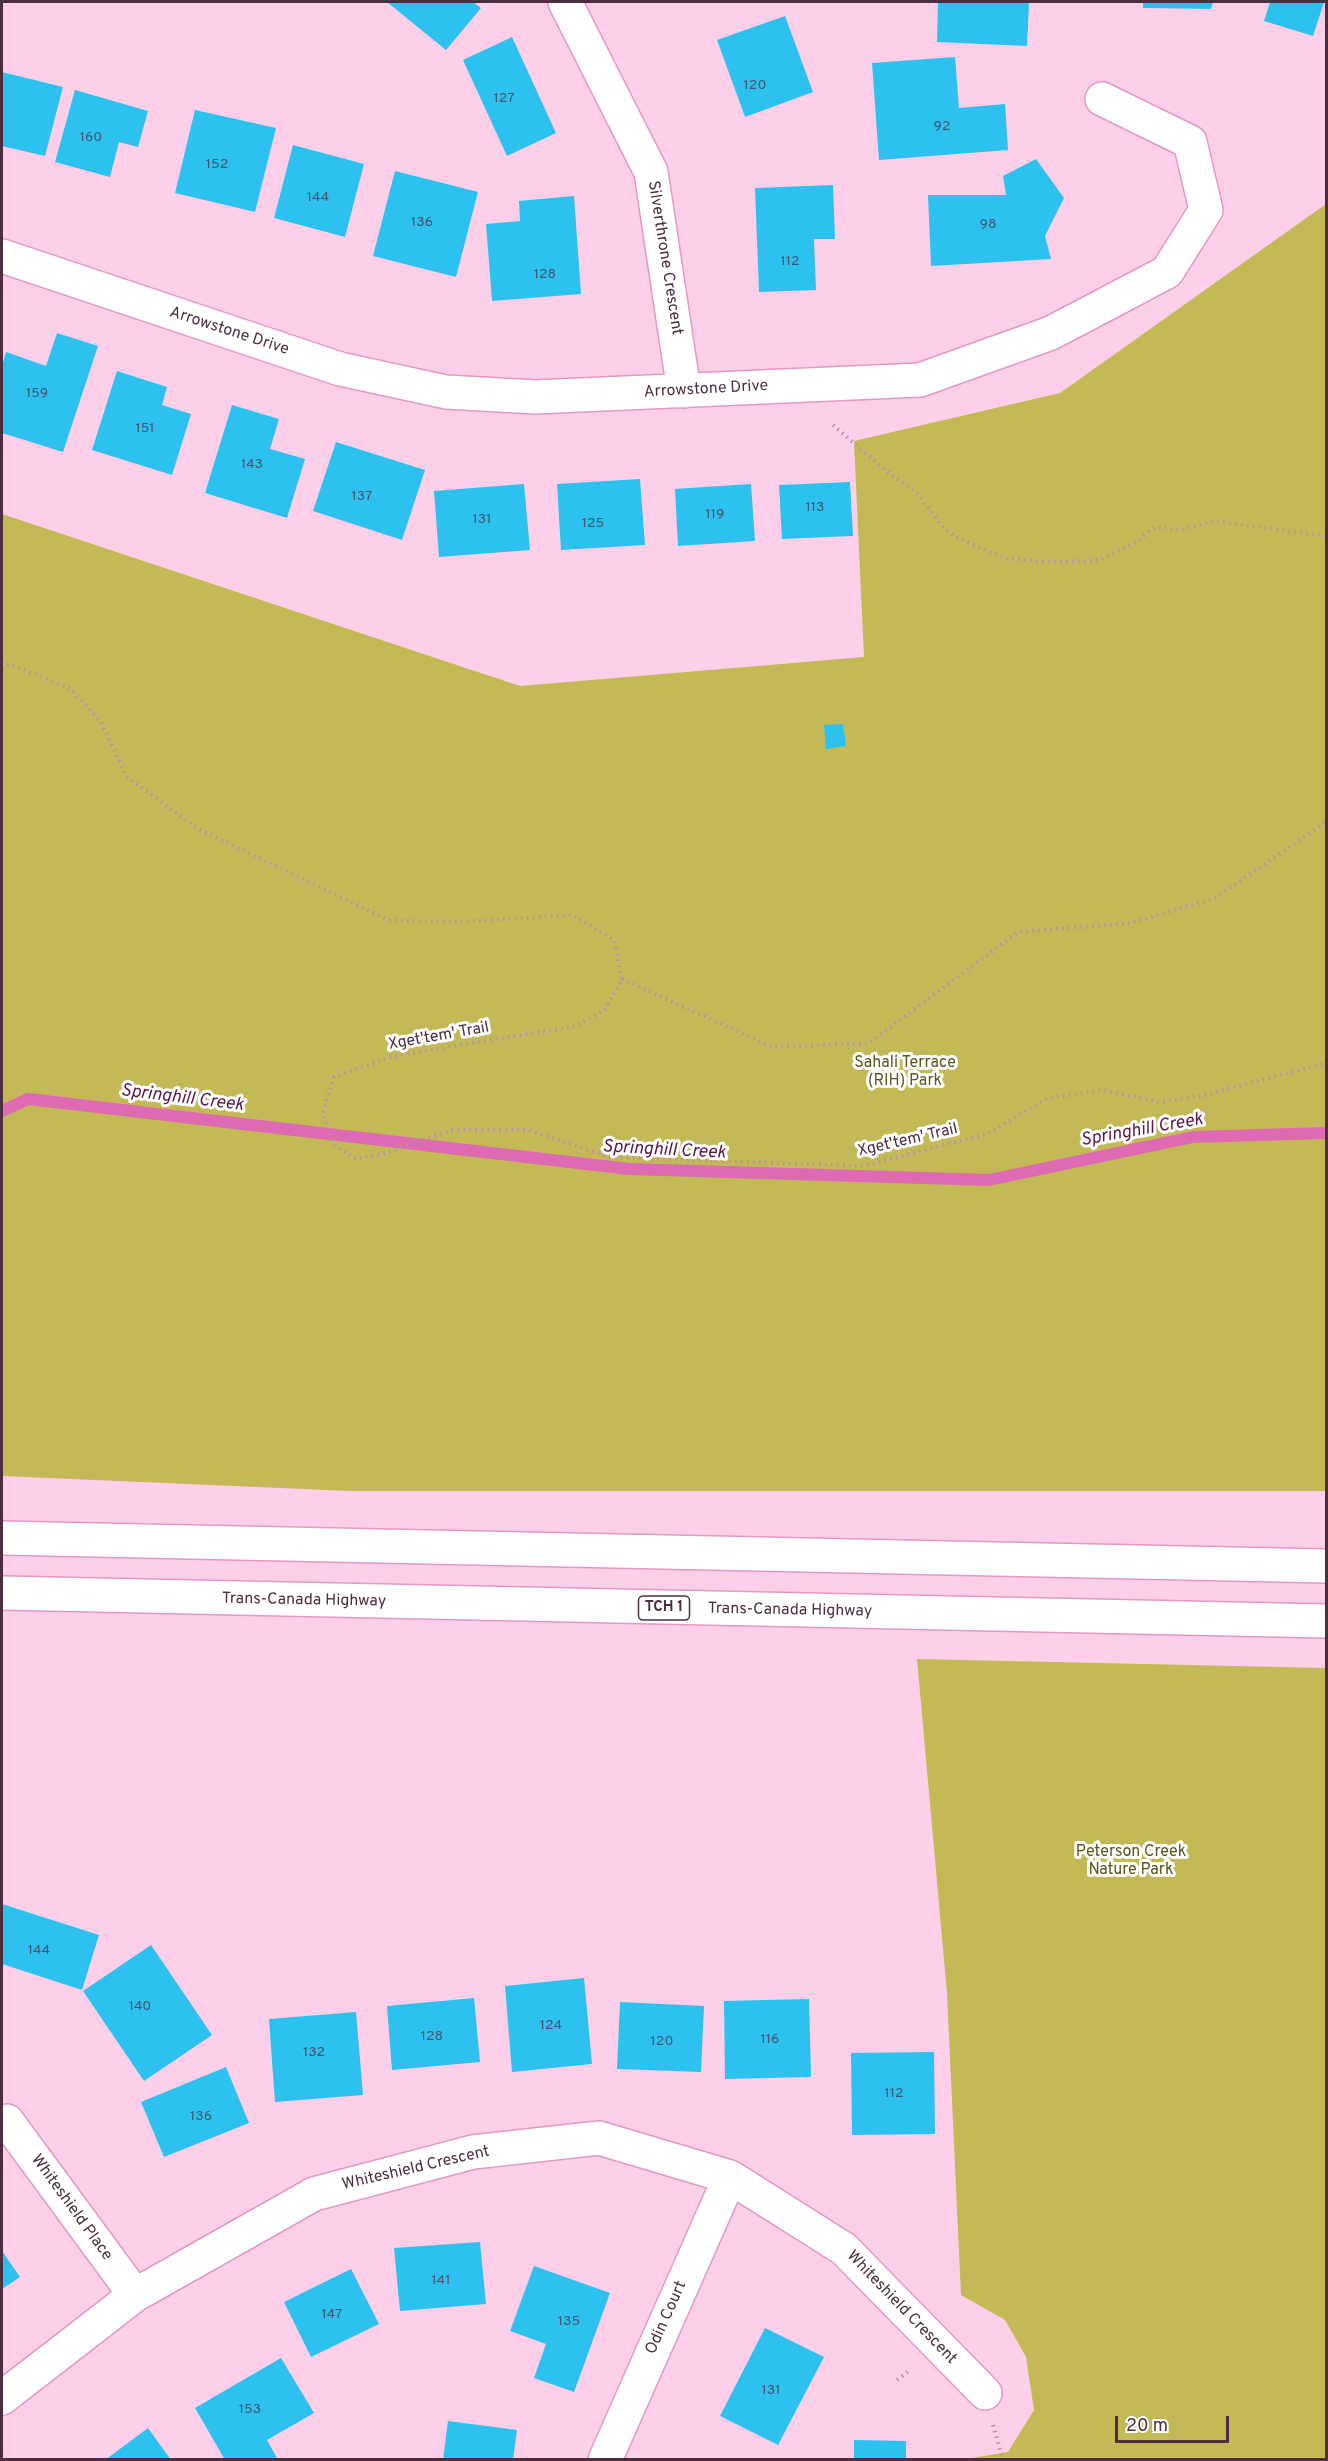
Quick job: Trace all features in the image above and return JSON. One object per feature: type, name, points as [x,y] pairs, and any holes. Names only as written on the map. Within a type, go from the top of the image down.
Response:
[{"type":"main road","name":"Silverthrone Crescent","points":[[565,2],[651,172],[684,391]]},
{"type":"main road","name":"Arrowstone Drive","points":[[2,256],[340,369],[446,392],[535,397],[920,380],[1051,333],[1167,272],[1206,210],[1190,142],[1102,99]]},
{"type":"main road","points":[[2,1538],[1326,1566]]},
{"type":"main road","name":"Trans-Canada Highway","points":[[2,1593],[1326,1621]]},
{"type":"main road","name":"Whiteshield Place","points":[[7,2121],[135,2295]]},
{"type":"main road","name":"Whiteshield Crescent","points":[[2,2398],[135,2295],[314,2194],[473,2152],[599,2138],[730,2177],[844,2249],[985,2393]]},
{"type":"main road","name":"Odin Court","points":[[605,2460],[730,2177]]},
{"type":"path","points":[[833,425],[885,470],[918,494],[942,526],[973,546],[1007,559],[1060,562],[1099,560],[1137,542],[1150,530],[1158,527],[1181,530],[1213,520],[1326,536]]},
{"type":"path","points":[[2,668],[9,664],[71,689],[101,722],[127,777],[197,828],[388,920],[455,922],[573,915],[614,940],[622,979],[772,1047],[869,1043],[1018,932],[1130,923],[1215,898],[1326,822]]},
{"type":"path","name":"Xget'tem' Trail","points":[[622,979],[605,1010],[576,1026],[394,1056],[334,1077],[323,1113],[334,1146],[356,1159],[382,1154],[452,1130],[529,1130],[610,1157],[862,1166],[987,1134],[1048,1098],[1102,1090],[1159,1102],[1201,1096],[1326,1063]]},
{"type":"green space","name":"Sahali Terrace (RIH) Park","points":[[1326,204],[1326,1491],[350,1491],[2,1476],[2,514],[520,686],[864,657],[854,441],[1060,393]]},
{"type":"green space","name":"Peterson Creek Nature Park","points":[[917,1659],[1326,1668],[1326,2459],[966,2459],[1008,2452],[1034,2410],[1026,2357],[1005,2320],[961,2295],[947,1993]]},
{"type":"building","points":[[387,2],[473,2],[481,8],[446,50]]},
{"type":"building","points":[[938,2],[1029,2],[1027,46],[937,42]]},
{"type":"building","points":[[1143,2],[1213,2],[1211,9],[1143,8]]},
{"type":"building","points":[[1270,2],[1324,2],[1313,36],[1264,21]]},
{"type":"building","points":[[785,16],[813,92],[745,117],[717,40]]},
{"type":"building","points":[[512,37],[556,133],[507,156],[463,60]]},
{"type":"building","points":[[955,57],[959,108],[1005,104],[1008,150],[879,160],[872,63]]},
{"type":"building","points":[[2,72],[63,87],[45,156],[2,146]]},
{"type":"building","points":[[75,90],[148,111],[138,147],[119,142],[110,177],[55,162]]},
{"type":"building","points":[[195,110],[276,128],[255,212],[175,193]]},
{"type":"building","points":[[293,145],[364,164],[345,237],[274,218]]},
{"type":"building","points":[[1036,159],[1064,198],[1045,236],[1051,259],[931,266],[928,195],[1006,195],[1003,176]]},
{"type":"building","points":[[395,171],[478,192],[456,277],[373,256]]},
{"type":"building","points":[[833,185],[835,239],[814,239],[816,290],[759,292],[755,188]]},
{"type":"building","points":[[574,196],[581,294],[492,301],[486,224],[520,221],[519,201]]},
{"type":"building","points":[[57,333],[98,346],[63,452],[2,433],[2,366],[6,352],[46,366]]},
{"type":"building","points":[[117,371],[167,387],[162,405],[191,414],[172,475],[92,450]]},
{"type":"building","points":[[232,405],[279,419],[270,449],[305,459],[287,518],[205,493]]},
{"type":"building","points":[[336,442],[425,470],[402,540],[313,511]]},
{"type":"building","points":[[640,479],[645,545],[561,550],[557,484]]},
{"type":"building","points":[[850,482],[853,536],[782,539],[779,485]]},
{"type":"building","points":[[524,484],[530,550],[439,557],[434,491]]},
{"type":"building","points":[[751,484],[755,541],[678,546],[675,489]]},
{"type":"building","points":[[843,724],[846,746],[826,749],[824,725]]},
{"type":"building","points":[[2,1904],[99,1935],[82,1990],[2,1964]]},
{"type":"building","points":[[151,1945],[212,2035],[144,2081],[83,1991]]},
{"type":"building","points":[[584,1978],[592,2064],[512,2072],[505,1986]]},
{"type":"building","points":[[474,1998],[480,2062],[392,2070],[387,2006]]},
{"type":"building","points":[[809,1999],[811,2077],[725,2079],[724,2001]]},
{"type":"building","points":[[620,2002],[704,2006],[701,2072],[617,2069]]},
{"type":"building","points":[[356,2012],[363,2095],[275,2102],[269,2019]]},
{"type":"building","points":[[934,2052],[935,2134],[852,2135],[851,2053]]},
{"type":"building","points":[[226,2067],[249,2123],[164,2157],[141,2102]]},
{"type":"building","points":[[480,2242],[486,2304],[400,2311],[394,2248]]},
{"type":"building","points":[[2,2251],[20,2277],[2,2289]]},
{"type":"building","points":[[534,2266],[610,2293],[574,2392],[534,2378],[546,2344],[510,2331]]},
{"type":"building","points":[[351,2269],[379,2324],[311,2357],[284,2302]]},
{"type":"building","points":[[765,2328],[824,2357],[778,2445],[720,2416]]},
{"type":"building","points":[[281,2358],[314,2413],[267,2440],[278,2460],[225,2460],[195,2408]]},
{"type":"building","points":[[448,2421],[517,2430],[513,2460],[443,2460]]},
{"type":"building","points":[[148,2428],[171,2460],[105,2460]]},
{"type":"building","points":[[854,2440],[906,2441],[906,2460],[854,2460]]},
{"type":"waterway","name":"Springhill Creek","points":[[2,1111],[28,1099],[629,1169],[989,1180],[1193,1137],[1326,1133]]}]
